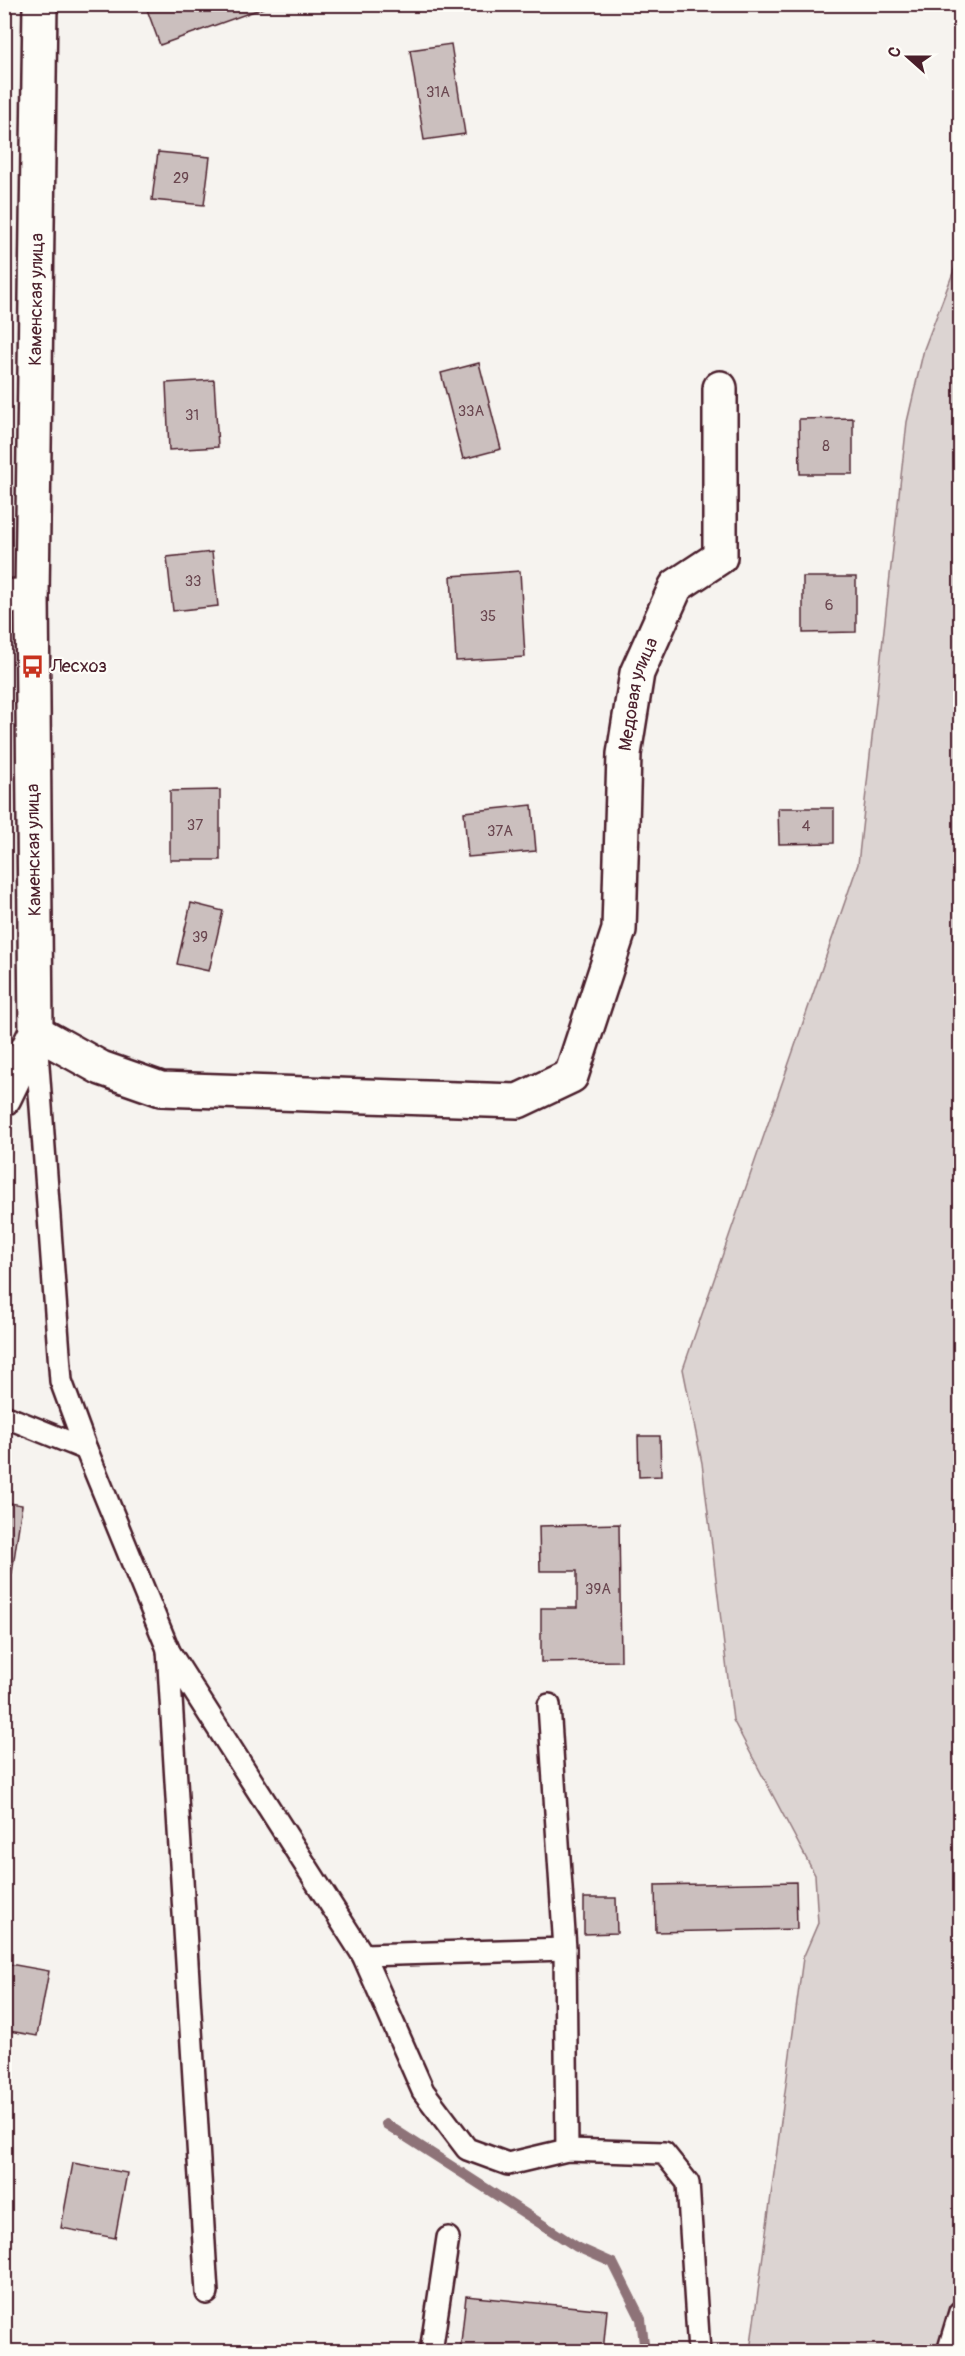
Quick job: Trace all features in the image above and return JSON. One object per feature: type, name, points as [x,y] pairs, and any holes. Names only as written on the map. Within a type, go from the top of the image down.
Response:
[{"type":"street","name":"Каменская улица","points":[[4,1098],[36,1032],[18,596],[40,4]]},
{"type":"street","name":"Медовая улица","points":[[36,1032],[101,1068],[161,1089],[518,1101],[571,1076],[586,1025],[620,930],[624,754],[638,672],[676,586],[720,557],[720,388]]},
{"type":"lane","points":[[36,1032],[61,1381],[86,1449],[168,1649],[363,1955],[423,2091],[467,2149],[508,2164],[567,2150],[664,2153],[688,2183],[699,2352]]},
{"type":"lane","points":[[4,1416],[86,1449]]},
{"type":"lane","points":[[168,1649],[207,2293]]},
{"type":"lane","points":[[549,1705],[565,1949],[567,2150]]},
{"type":"lane","points":[[363,1955],[565,1949]]},
{"type":"lane","points":[[431,2352],[448,2238]]},
{"type":"lane","points":[[948,2352],[960,2312]]},
{"type":"shaded area","points":[[960,261],[960,2351],[750,2351],[803,1958],[818,1923],[815,1875],[733,1720],[702,1463],[683,1369],[858,864],[907,422],[924,349],[956,265]]},
{"type":"building","points":[[145,4],[262,4],[263,8],[160,45]]},
{"type":"building","points":[[451,44],[465,134],[424,140],[410,50]]},
{"type":"building","points":[[158,152],[210,157],[204,205],[152,200]]},
{"type":"building","points":[[479,363],[501,449],[463,459],[441,373]]},
{"type":"building","points":[[214,380],[218,447],[169,450],[166,383]]},
{"type":"building","points":[[853,418],[853,474],[800,474],[799,419]]},
{"type":"building","points":[[212,552],[218,606],[173,611],[167,557]]},
{"type":"building","points":[[520,571],[525,657],[456,661],[451,576]]},
{"type":"building","points":[[803,577],[856,577],[856,632],[803,633]]},
{"type":"building","points":[[220,790],[220,860],[170,860],[170,791]]},
{"type":"building","points":[[532,805],[536,851],[468,857],[464,812]]},
{"type":"building","points":[[778,808],[834,808],[834,843],[779,844]]},
{"type":"building","points":[[191,903],[223,911],[209,971],[177,964]]},
{"type":"building","points":[[638,1436],[660,1436],[661,1476],[639,1477]]},
{"type":"building","points":[[4,1502],[22,1505],[12,1573],[4,1572]]},
{"type":"building","points":[[619,1524],[621,1661],[541,1662],[541,1608],[577,1608],[577,1571],[540,1571],[539,1526]]},
{"type":"building","points":[[796,1882],[797,1929],[656,1932],[655,1885]]},
{"type":"building","points":[[584,1898],[616,1898],[617,1933],[584,1934]]},
{"type":"building","points":[[4,1963],[49,1971],[37,2036],[4,2030]]},
{"type":"building","points":[[73,2163],[127,2173],[115,2238],[61,2228]]},
{"type":"building","points":[[466,2296],[607,2310],[603,2352],[460,2352]]},
{"type":"waterway","points":[[386,2124],[577,2247],[613,2263],[641,2319],[645,2352]]},
{"type":"place","name":"Лесхоз","points":[[33,666]]}]
